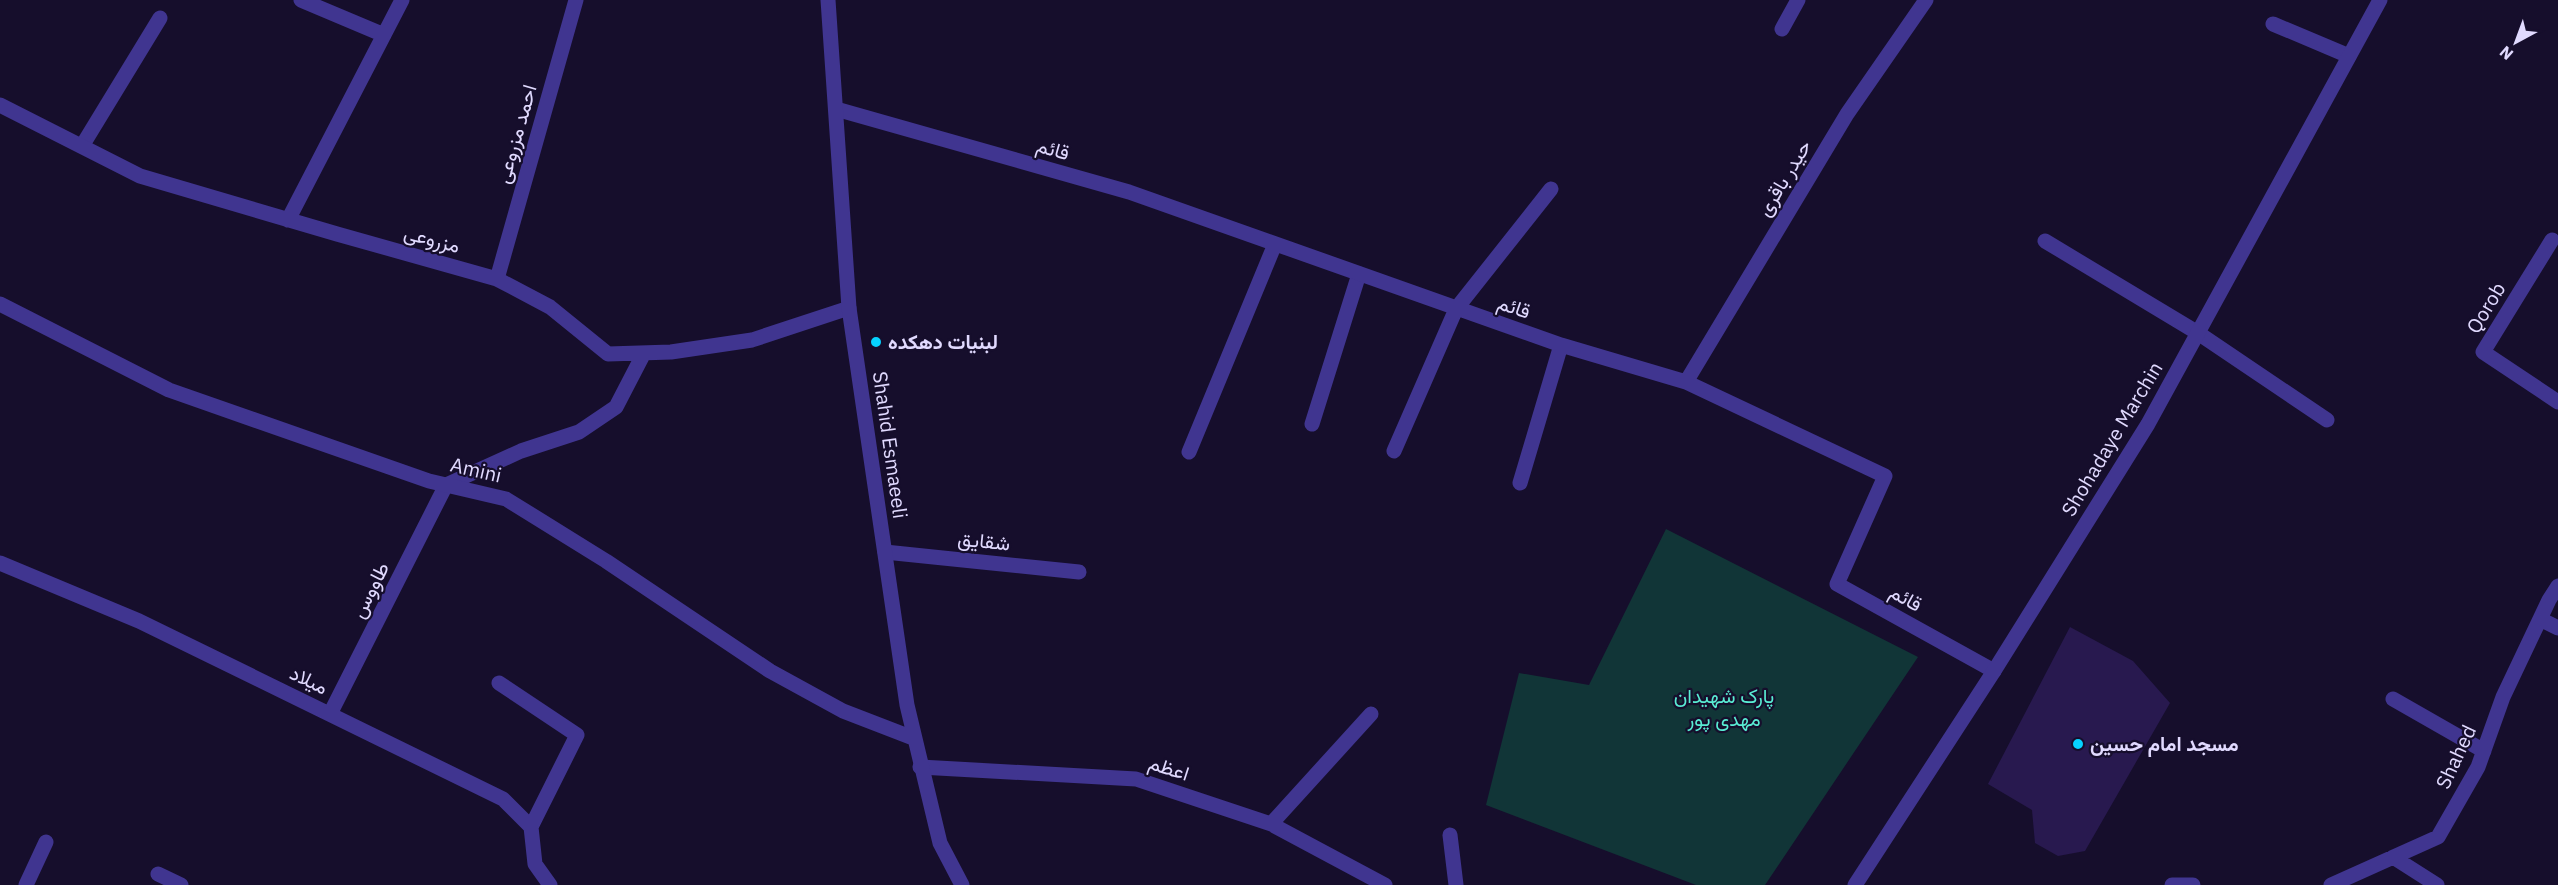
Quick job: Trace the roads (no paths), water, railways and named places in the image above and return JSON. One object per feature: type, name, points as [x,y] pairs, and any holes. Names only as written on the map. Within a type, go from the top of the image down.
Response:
[{"type":"street","points":[[301,0],[384,35]]},
{"type":"street","points":[[288,220],[402,0]]},
{"type":"street","name":"احمد مزروعی","points":[[497,279],[576,0]]},
{"type":"street","name":"Shahid Esmaeeli","points":[[828,0],[849,308],[913,738],[940,843],[962,885]]},
{"type":"street","points":[[1782,29],[1798,0]]},
{"type":"street","name":"حیدر باقری","points":[[1686,382],[1846,114],[1926,0]]},
{"type":"street","name":"Shohadaye Marchin","points":[[1856,885],[1994,671],[2148,424],[2380,0]]},
{"type":"street","points":[[82,147],[160,18]]},
{"type":"street","points":[[2273,24],[2349,56]]},
{"type":"street","name":"مزروعی","points":[[0,105],[140,176],[497,279],[550,307],[608,354],[671,352],[752,340],[849,308]]},
{"type":"street","name":"قائم","points":[[836,110],[1129,192],[1561,345],[1686,382],[1885,476],[1837,584],[1994,671]]},
{"type":"street","points":[[1394,451],[1456,309],[1551,189]]},
{"type":"street","name":"Qorob","points":[[2552,240],[2483,352],[2558,402]]},
{"type":"street","points":[[2045,241],[2198,333],[2327,420]]},
{"type":"street","points":[[1189,452],[1275,244]]},
{"type":"street","points":[[1312,424],[1359,274]]},
{"type":"street","name":"Amini","points":[[0,304],[169,390],[429,481],[506,499],[606,561],[770,671],[843,711],[913,738]]},
{"type":"street","points":[[1520,483],[1561,345]]},
{"type":"street","points":[[446,485],[521,451],[579,432],[616,407],[644,353]]},
{"type":"street","name":"طاووس","points":[[330,714],[446,485]]},
{"type":"street","name":"شقایق","points":[[885,552],[1080,572]]},
{"type":"street","name":"میلاد","points":[[0,562],[139,621],[503,799],[531,827]]},
{"type":"street","name":"Shahed","points":[[2331,885],[2351,880],[2393,857],[2438,837],[2478,767],[2504,697],[2548,600],[2558,586]]},
{"type":"street","points":[[2540,619],[2558,628]]},
{"type":"street","points":[[499,683],[578,735],[531,827],[535,864],[550,885]]},
{"type":"street","points":[[2393,699],[2484,751]]},
{"type":"street","points":[[1271,824],[1371,714]]},
{"type":"street","name":"اعظم","points":[[920,767],[1136,779],[1271,824],[1360,879],[1385,885]]},
{"type":"street","points":[[1450,835],[1456,885]]},
{"type":"street","points":[[26,885],[46,842]]},
{"type":"street","points":[[2393,857],[2437,885]]},
{"type":"street","points":[[158,874],[182,885]]},
{"type":"street","points":[[2172,885],[2193,885]]},
{"type":"place","name":"لبنیات دهکده","points":[[876,342]]},
{"type":"place","name":"مسجد امام حسین","points":[[2078,744]]},
{"type":"park label","name":"پارک شهیدان مهدی پور","points":[[1724,708]]}]
